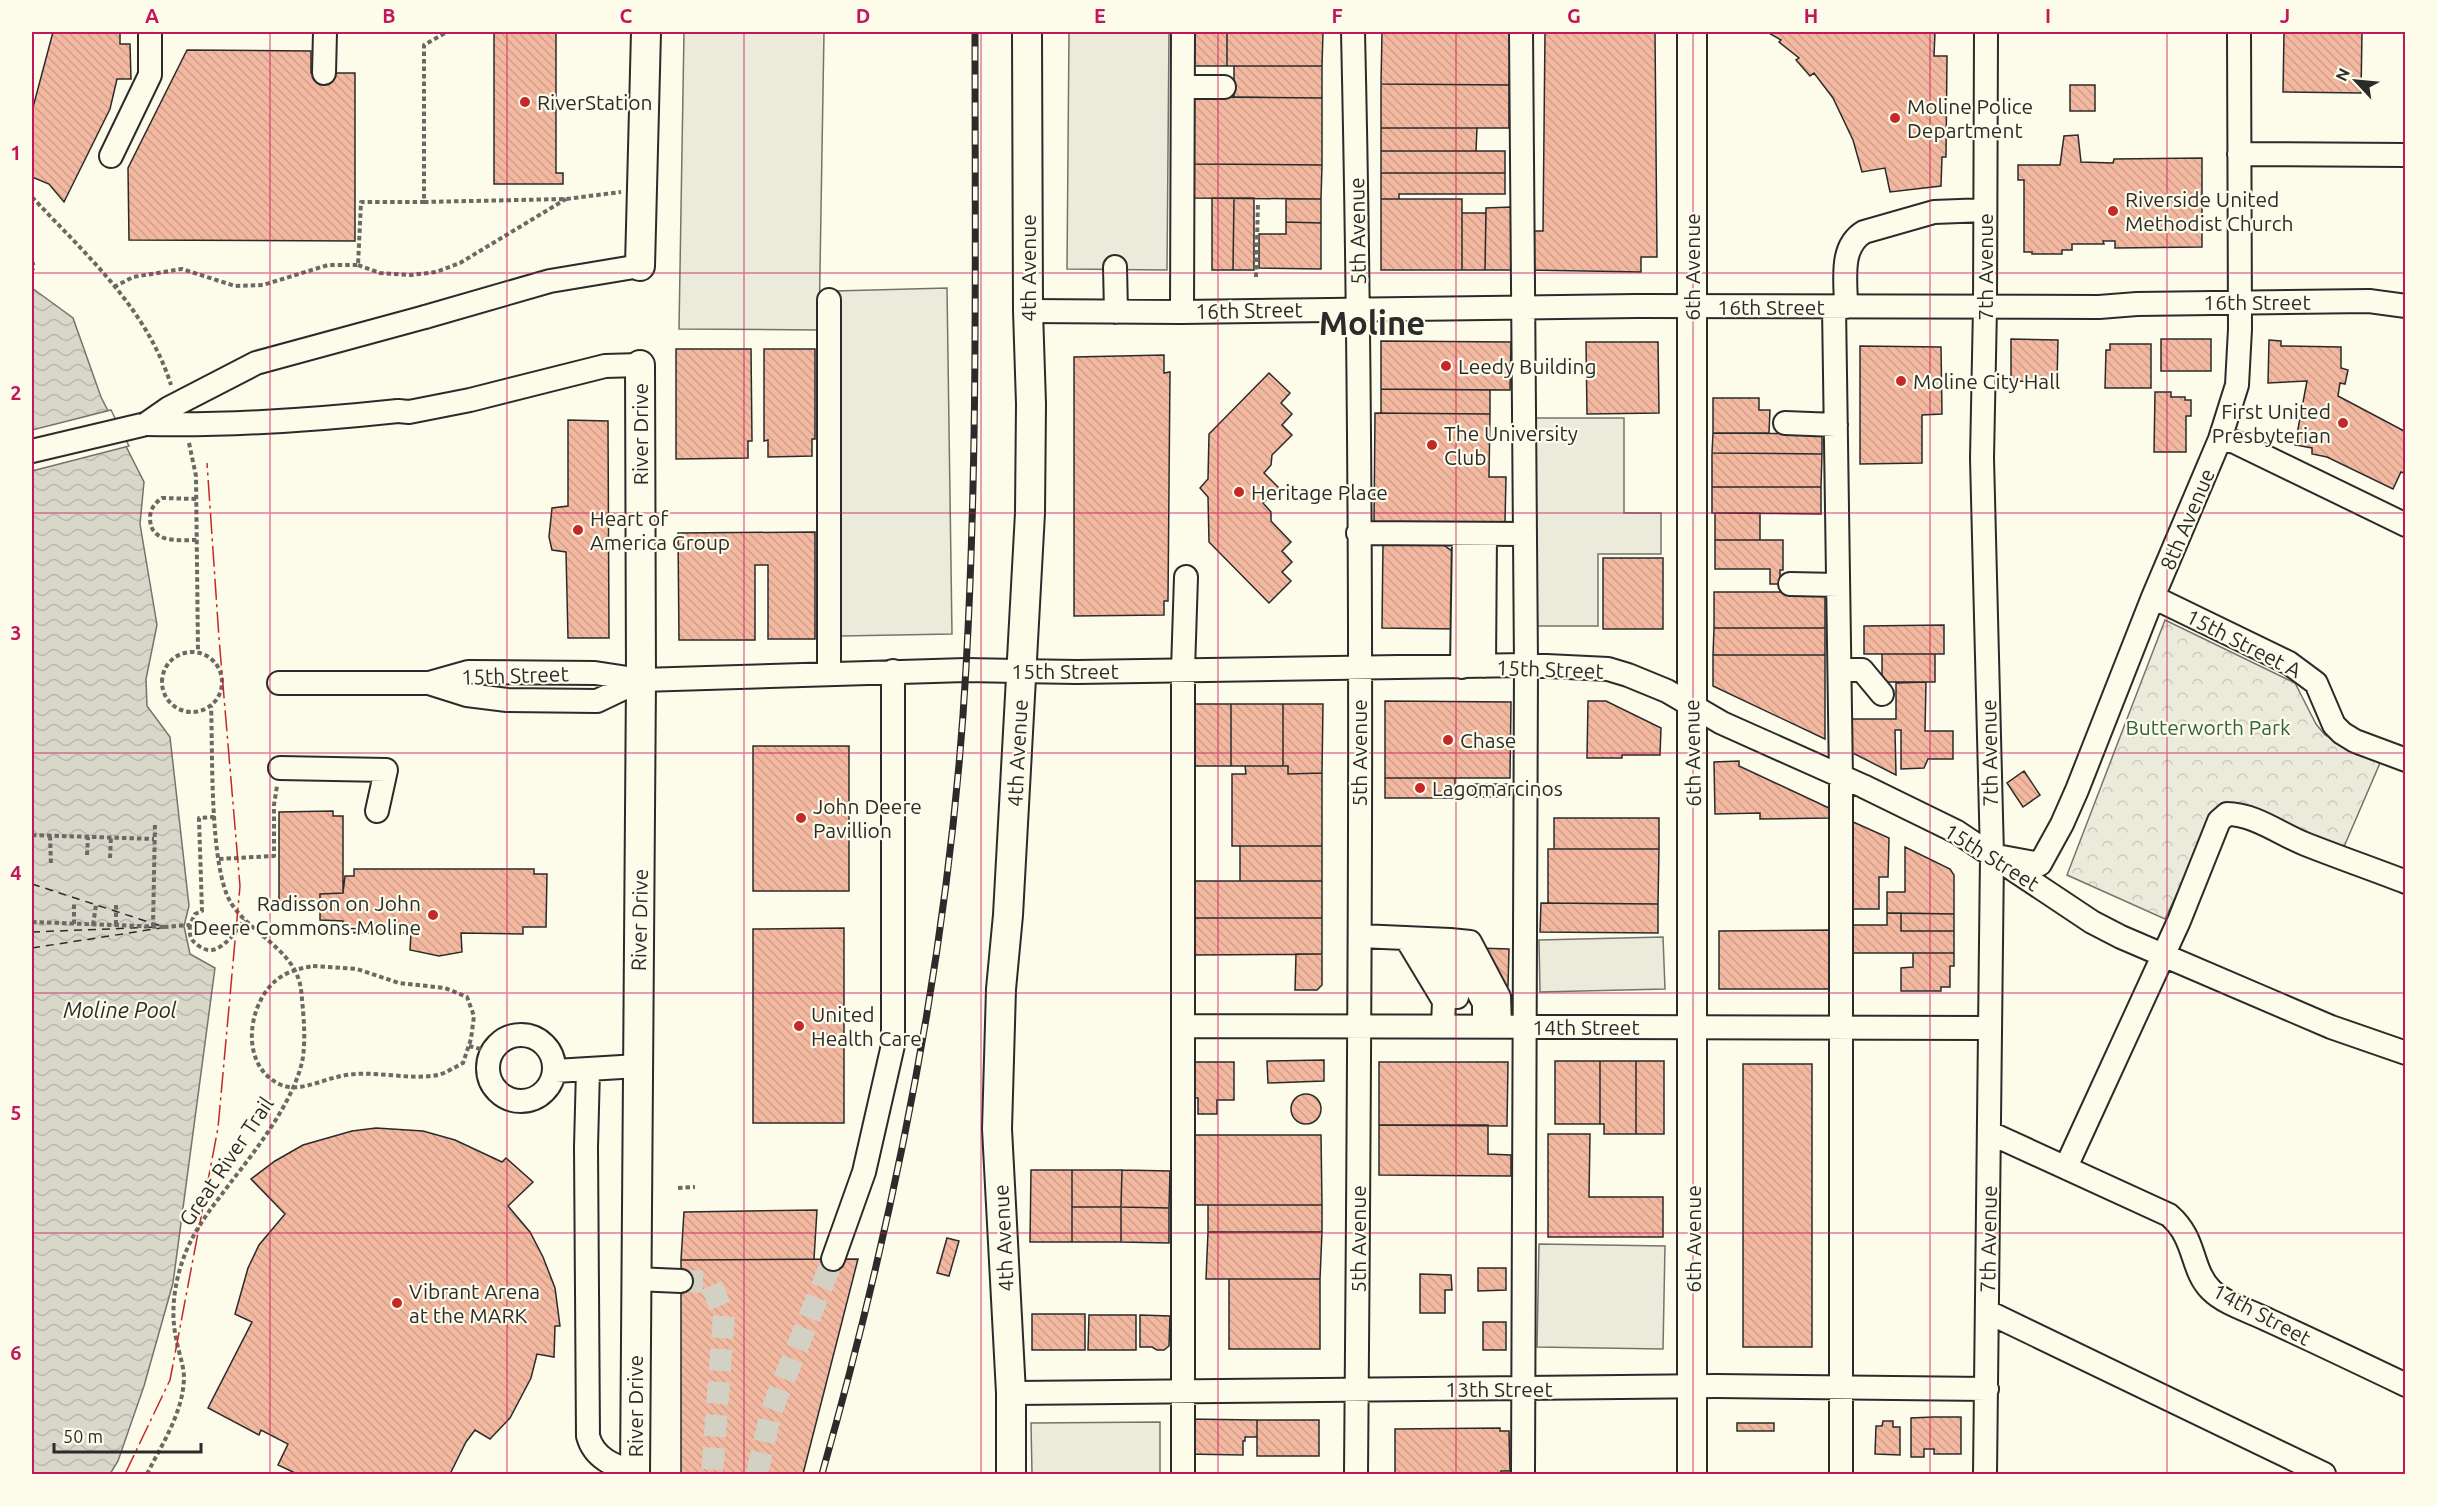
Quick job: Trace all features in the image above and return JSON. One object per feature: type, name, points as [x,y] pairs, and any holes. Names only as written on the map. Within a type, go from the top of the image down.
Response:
[{"type":"main road","points":[[640,266],[646,32]]},
{"type":"main road","name":"4th Avenue","points":[[1011,1474],[1011,1393],[997,1129],[997,1061],[1008,915],[1030,513],[1027,32]]},
{"type":"main road","name":"6th Avenue","points":[[1692,32],[1691,705],[1694,1028],[1692,1474]]},
{"type":"main road","name":"River Drive","points":[[635,1474],[641,680],[640,365]]},
{"type":"street","points":[[111,156],[150,75],[150,32]]},
{"type":"street","points":[[320,68],[325,32]]},
{"type":"street","points":[[1182,312],[1183,32]]},
{"type":"street","name":"5th Avenue","points":[[1353,32],[1358,308],[1360,936],[1356,1474]]},
{"type":"street","points":[[1521,32],[1526,665],[1523,1474]]},
{"type":"street","name":"7th Avenue","points":[[1985,1474],[1990,1133],[1988,1028],[1992,855],[1982,458],[1986,32]]},
{"type":"street","name":"8th Avenue","points":[[1992,855],[2040,864],[2047,854],[2077,790],[2153,597],[2220,439],[2237,385],[2240,302],[2239,32]]},
{"type":"street","points":[[1183,87],[1224,87]]},
{"type":"street","points":[[2239,154],[2406,155]]},
{"type":"street","points":[[1841,1474],[1841,778],[1836,425],[1840,307],[1846,256],[1855,237],[1864,232],[1934,212],[1985,210]]},
{"type":"street","points":[[146,424],[170,408],[256,363],[550,281],[640,266]]},
{"type":"street","points":[[1115,267],[1116,312]]},
{"type":"street","points":[[829,300],[829,674]]},
{"type":"street","name":"16th Street","points":[[1028,311],[1182,312],[1524,307],[2099,307],[2137,304],[2369,301],[2406,306]]},
{"type":"street","points":[[32,452],[146,424],[227,425],[409,412],[470,400],[604,366],[640,365]]},
{"type":"street","points":[[1785,423],[1836,425]]},
{"type":"street","points":[[2220,439],[2235,442],[2406,525]]},
{"type":"street","points":[[1358,533],[1525,534]]},
{"type":"street","points":[[1478,666],[1480,534]]},
{"type":"street","points":[[1478,666],[1480,534]]},
{"type":"street","points":[[1183,1474],[1183,670],[1186,577]]},
{"type":"street","points":[[1790,584],[1838,585]]},
{"type":"street","name":"15th Street A","points":[[2153,597],[2289,663],[2316,683],[2334,725],[2342,733],[2355,741],[2406,760]]},
{"type":"street","name":"15th Street","points":[[279,683],[429,683],[468,672],[595,673],[641,680],[893,671],[1077,672],[1526,665],[1608,669],[1667,691],[1731,728],[1863,786],[1957,832],[2092,921],[2163,957],[2331,1027],[2406,1053]]},
{"type":"street","points":[[1840,670],[1862,670],[1881,694]]},
{"type":"street","points":[[842,1259],[893,1045],[893,671]]},
{"type":"street","points":[[280,768],[386,770],[377,811]]},
{"type":"street","points":[[2066,1167],[2163,957],[2219,821],[2227,814],[2237,814],[2255,820],[2302,843],[2406,882]]},
{"type":"street","points":[[1360,936],[1428,939],[1484,1003],[1492,1026]]},
{"type":"street","points":[[1428,939],[1451,1026]]},
{"type":"street","name":"14th Street","points":[[1184,1026],[1988,1028]]},
{"type":"street","points":[[520,1034],[536,1037],[552,1054],[555,1071],[552,1082],[545,1092],[536,1098],[519,1101],[507,1099],[491,1083],[488,1069],[492,1052],[499,1043],[509,1037],[520,1034]]},
{"type":"street","points":[[555,1071],[638,1066]]},
{"type":"street","points":[[588,1069],[586,1147],[588,1437],[590,1445],[603,1459],[635,1474]]},
{"type":"street","name":"14th Street","points":[[1990,1133],[2152,1206],[2174,1219],[2186,1234],[2204,1280],[2212,1291],[2406,1385]]},
{"type":"street","points":[[635,1279],[681,1281]]},
{"type":"street","points":[[1988,1312],[2324,1474]]},
{"type":"street","name":"13th Street","points":[[1011,1393],[1693,1387],[1987,1389]]},
{"type":"path","points":[[424,202],[424,45],[447,32]]},
{"type":"path","points":[[358,265],[361,202],[566,199],[642,189]]},
{"type":"path","points":[[114,287],[133,277],[182,269],[235,286],[263,285],[328,264],[358,265],[380,273],[411,275],[436,272],[460,263],[566,199]]},
{"type":"path","points":[[1256,277],[1258,203]]},
{"type":"path","points":[[32,261],[34,267],[32,270]]},
{"type":"path","points":[[196,499],[162,498],[153,507],[150,524],[159,537],[170,540],[197,540]]},
{"type":"path","name":"Great River Trail","points":[[147,1474],[180,1408],[184,1376],[175,1335],[174,1291],[185,1253],[204,1216],[265,1136],[291,1088],[303,1058],[305,1025],[300,985],[287,956],[245,920],[230,902],[219,859],[215,817],[211,706],[218,699],[222,689],[220,670],[215,661],[198,652],[178,655],[170,661],[162,679],[166,699],[173,706],[192,712],[202,711],[211,706]]},
{"type":"path","points":[[219,859],[274,856],[274,805],[280,768]]},
{"type":"path","points":[[215,817],[199,818],[202,911],[195,914],[189,934],[191,939],[210,951],[220,948],[245,920]]},
{"type":"path","points":[[153,927],[155,822]]},
{"type":"path","points":[[32,835],[154,839]]},
{"type":"path","points":[[50,836],[51,865]]},
{"type":"path","points":[[87,855],[88,837]]},
{"type":"path","points":[[110,858],[111,837]]},
{"type":"path","points":[[74,903],[74,924]]},
{"type":"path","points":[[116,904],[116,926]]},
{"type":"path","points":[[93,925],[96,905]]},
{"type":"path","points":[[32,922],[153,927],[190,925]]},
{"type":"path","points":[[313,966],[346,967],[399,983],[445,988],[466,997],[474,1016],[469,1046],[463,1063],[440,1075],[389,1073],[339,1076],[315,1084],[291,1088],[278,1084],[265,1073],[254,1056],[253,1016],[259,1001],[272,984],[293,969],[313,966]]},
{"type":"path","points":[[469,1046],[492,1052]]},
{"type":"path","points":[[678,1188],[695,1187]]},
{"type":"green space","name":"Butterworth Park","points":[[2165,620],[2295,683],[2316,724],[2325,735],[2380,763],[2343,849],[2243,808],[2202,840],[2165,919],[2067,875]]},
{"type":"shaded area","points":[[684,32],[824,32],[819,330],[679,329]]},
{"type":"shaded area","points":[[1069,32],[1169,32],[1167,270],[1067,269]]},
{"type":"shaded area","points":[[947,288],[952,634],[841,636],[835,291]]},
{"type":"shaded area","points":[[1533,418],[1624,418],[1624,513],[1661,513],[1661,554],[1598,554],[1598,626],[1533,626]]},
{"type":"shaded area","points":[[1663,937],[1665,989],[1540,992],[1539,940]]},
{"type":"shaded area","points":[[1539,1244],[1665,1246],[1663,1349],[1537,1347]]},
{"type":"shaded area","points":[[1160,1422],[1160,1474],[1032,1474],[1031,1423]]},
{"type":"water","name":"Moline Pool","points":[[32,288],[73,318],[101,397],[144,482],[140,524],[157,625],[146,679],[147,706],[170,737],[189,906],[184,926],[190,954],[215,968],[173,1283],[144,1386],[118,1461],[110,1474],[32,1474]]},
{"type":"pier","points":[[111,410],[129,446],[32,471],[32,430]]},
{"type":"building","points":[[53,32],[120,32],[120,44],[130,44],[131,79],[117,79],[110,109],[64,202],[49,184],[32,177],[32,111]]},
{"type":"building","name":"RiverStation","points":[[494,32],[556,32],[556,173],[563,173],[563,184],[494,184]]},
{"type":"building","points":[[1190,32],[1227,32],[1227,66],[1190,66]]},
{"type":"building","points":[[1227,32],[1323,32],[1322,66],[1227,66]]},
{"type":"building","points":[[1382,32],[1510,32],[1509,85],[1381,84]]},
{"type":"building","points":[[1545,32],[1655,32],[1657,257],[1641,257],[1641,272],[1528,270],[1528,231],[1543,231]]},
{"type":"building","name":"Moline Police Department","points":[[1767,32],[1935,32],[1934,56],[1947,56],[1946,157],[1942,157],[1941,186],[1890,192],[1885,168],[1862,172],[1853,140],[1833,98],[1814,73],[1810,76],[1796,60],[1799,58],[1779,42],[1781,40]]},
{"type":"building","points":[[2284,32],[2362,32],[2361,93],[2283,92]]},
{"type":"building","points":[[187,50],[311,51],[311,73],[355,73],[355,241],[129,240],[128,168]]},
{"type":"building","points":[[1234,66],[1322,66],[1322,98],[1234,97]]},
{"type":"building","points":[[1381,84],[1509,85],[1509,128],[1381,128]]},
{"type":"building","points":[[2070,85],[2095,85],[2095,111],[2070,111]]},
{"type":"building","points":[[1191,97],[1322,98],[1322,165],[1190,164]]},
{"type":"building","points":[[1381,128],[1477,128],[1476,151],[1381,151]]},
{"type":"building","name":"Riverside United Methodist Church","points":[[2078,135],[2081,162],[2113,163],[2114,159],[2202,158],[2202,247],[2115,248],[2115,241],[2103,241],[2104,244],[2072,244],[2072,250],[2062,250],[2062,254],[2024,252],[2024,180],[2018,180],[2018,165],[2060,165],[2064,136]]},
{"type":"building","points":[[1381,151],[1505,151],[1505,173],[1381,173]]},
{"type":"building","points":[[1190,164],[1322,165],[1321,199],[1190,198]]},
{"type":"building","points":[[1381,173],[1505,173],[1505,194],[1399,194],[1399,199],[1381,199]]},
{"type":"building","points":[[1212,198],[1234,198],[1233,270],[1212,270]]},
{"type":"building","points":[[1234,198],[1254,198],[1254,270],[1233,270]]},
{"type":"building","points":[[1286,199],[1321,199],[1321,223],[1286,222]]},
{"type":"building","points":[[1381,199],[1462,199],[1462,270],[1381,270]]},
{"type":"building","points":[[1511,207],[1511,270],[1485,270],[1486,208]]},
{"type":"building","points":[[1462,213],[1486,213],[1485,270],[1462,270]]},
{"type":"building","points":[[1286,222],[1321,223],[1321,269],[1259,268],[1259,234],[1286,234]]},
{"type":"building","points":[[2011,339],[2058,340],[2057,382],[2011,381]]},
{"type":"building","points":[[2161,339],[2211,339],[2211,371],[2161,371]]},
{"type":"building","name":"First United Presbyterian","points":[[2269,340],[2281,341],[2281,346],[2341,347],[2341,368],[2348,370],[2345,384],[2340,383],[2338,396],[2406,432],[2406,474],[2401,472],[2393,489],[2327,457],[2312,454],[2312,448],[2295,445],[2307,381],[2268,383]]},
{"type":"building","name":"Leedy Building","points":[[1381,341],[1511,342],[1510,390],[1381,389]]},
{"type":"building","points":[[1586,342],[1658,342],[1659,413],[1587,414]]},
{"type":"building","points":[[2110,344],[2151,344],[2151,388],[2105,388],[2106,350],[2110,350]]},
{"type":"building","name":"Moline City Hall","points":[[1860,346],[1941,347],[1942,414],[1922,415],[1922,463],[1860,464]]},
{"type":"building","points":[[676,349],[751,349],[752,441],[748,441],[748,458],[676,459]]},
{"type":"building","points":[[764,349],[815,349],[815,439],[812,439],[812,456],[768,457],[768,440],[764,441]]},
{"type":"building","points":[[1164,355],[1164,373],[1170,372],[1168,601],[1164,601],[1164,615],[1074,616],[1074,357]]},
{"type":"building","name":"Heritage Place","points":[[1269,373],[1290,393],[1281,403],[1292,414],[1282,425],[1292,435],[1272,455],[1271,465],[1264,473],[1279,488],[1263,503],[1271,512],[1271,521],[1291,542],[1282,551],[1292,562],[1282,572],[1291,581],[1269,603],[1209,542],[1208,497],[1200,488],[1208,479],[1209,434]]},
{"type":"building","points":[[1381,389],[1490,390],[1490,414],[1381,413]]},
{"type":"building","points":[[2155,392],[2171,392],[2171,397],[2185,397],[2185,400],[2191,400],[2191,416],[2186,416],[2186,452],[2154,452]]},
{"type":"building","points":[[1713,398],[1759,398],[1759,410],[1770,410],[1769,433],[1713,433]]},
{"type":"building","name":"The University Club","points":[[1375,413],[1490,414],[1489,477],[1506,477],[1505,523],[1374,523]]},
{"type":"building","name":"Heart of America Group","points":[[568,420],[608,421],[609,638],[568,638],[566,552],[552,550],[549,537],[552,508],[568,506]]},
{"type":"building","points":[[1713,433],[1822,434],[1822,454],[1712,453]]},
{"type":"building","points":[[1712,453],[1822,454],[1821,487],[1712,487]]},
{"type":"building","points":[[1712,487],[1821,487],[1821,514],[1712,513]]},
{"type":"building","points":[[1715,513],[1760,513],[1760,540],[1715,540]]},
{"type":"building","points":[[815,532],[815,639],[768,639],[768,565],[755,565],[755,640],[679,640],[678,533]]},
{"type":"building","points":[[1715,540],[1783,540],[1783,570],[1780,570],[1780,584],[1770,584],[1770,569],[1715,569]]},
{"type":"building","points":[[1383,542],[1441,543],[1453,552],[1455,629],[1382,628]]},
{"type":"building","points":[[1603,558],[1663,558],[1663,629],[1603,629]]},
{"type":"building","points":[[1714,592],[1825,592],[1825,628],[1714,628]]},
{"type":"building","points":[[1944,625],[1944,654],[1864,654],[1864,626]]},
{"type":"building","points":[[1714,628],[1825,628],[1825,655],[1713,655]]},
{"type":"building","points":[[1882,654],[1935,654],[1935,682],[1882,682]]},
{"type":"building","points":[[1713,655],[1825,655],[1825,739],[1713,686]]},
{"type":"building","points":[[1926,682],[1925,731],[1953,731],[1953,759],[1928,759],[1924,768],[1901,769],[1901,730],[1895,730],[1896,775],[1843,748],[1843,719],[1896,719],[1896,683]]},
{"type":"building","name":"Chase","points":[[1385,701],[1511,702],[1510,778],[1385,778]]},
{"type":"building","points":[[1588,701],[1606,701],[1661,728],[1660,755],[1587,758]]},
{"type":"building","points":[[1187,704],[1231,704],[1231,766],[1187,766]]},
{"type":"building","points":[[1231,704],[1283,704],[1283,766],[1231,766]]},
{"type":"building","points":[[1283,704],[1323,704],[1322,773],[1288,774],[1288,766],[1283,766]]},
{"type":"building","name":"John Deere Pavillion","points":[[753,746],[849,746],[849,891],[753,891]]},
{"type":"building","points":[[1739,761],[1739,766],[1829,808],[1829,818],[1760,819],[1760,813],[1715,814],[1714,762]]},
{"type":"building","points":[[1245,766],[1288,766],[1288,774],[1322,773],[1322,846],[1232,846],[1232,774],[1246,774]]},
{"type":"building","points":[[2024,771],[2040,795],[2023,807],[2007,783]]},
{"type":"building","name":"Lagomarcinos","points":[[1385,778],[1455,778],[1455,798],[1385,798]]},
{"type":"building","points":[[1473,784],[1507,784],[1507,797],[1473,797]]},
{"type":"building","points":[[333,811],[333,816],[343,816],[343,893],[320,894],[320,910],[279,908],[279,812]]},
{"type":"building","points":[[1842,817],[1889,838],[1888,877],[1879,877],[1879,909],[1842,909]]},
{"type":"building","points":[[1554,818],[1659,818],[1659,849],[1554,849]]},
{"type":"building","points":[[1240,846],[1322,846],[1322,881],[1240,881]]},
{"type":"building","points":[[1905,847],[1950,869],[1954,875],[1954,914],[1887,913],[1887,892],[1905,892]]},
{"type":"building","points":[[1548,849],[1659,849],[1658,904],[1548,903]]},
{"type":"building","name":"Radisson on John Deere Commons-Moline","points":[[354,869],[534,869],[534,874],[547,874],[546,927],[523,927],[523,934],[461,933],[462,952],[439,956],[410,950],[411,933],[354,933],[354,927],[343,927],[343,921],[320,920],[320,894],[343,893],[345,876],[354,876]]},
{"type":"building","points":[[1191,881],[1322,881],[1322,918],[1191,918]]},
{"type":"building","points":[[1541,903],[1658,904],[1658,933],[1540,932]]},
{"type":"building","points":[[1887,913],[1901,913],[1901,931],[1954,931],[1954,953],[1844,953],[1844,925],[1887,925]]},
{"type":"building","points":[[1901,913],[1954,914],[1954,931],[1901,931]]},
{"type":"building","points":[[1191,918],[1322,918],[1322,954],[1191,955]]},
{"type":"building","name":"United Health Care","points":[[844,928],[844,1123],[753,1123],[753,929]]},
{"type":"building","points":[[1831,930],[1831,989],[1719,989],[1719,931]]},
{"type":"building","points":[[1477,948],[1509,949],[1508,986],[1499,985]]},
{"type":"building","points":[[1913,953],[1954,953],[1954,966],[1950,966],[1950,987],[1941,987],[1941,991],[1901,991],[1901,968],[1913,967]]},
{"type":"building","points":[[1296,954],[1322,954],[1322,985],[1317,990],[1295,990]]},
{"type":"building","points":[[1324,1060],[1324,1081],[1268,1083],[1267,1061]]},
{"type":"building","points":[[1555,1061],[1600,1061],[1600,1124],[1555,1124]]},
{"type":"building","points":[[1600,1061],[1636,1061],[1636,1134],[1604,1134],[1604,1124],[1600,1124]]},
{"type":"building","points":[[1636,1061],[1664,1061],[1664,1134],[1636,1134]]},
{"type":"building","points":[[1192,1062],[1234,1062],[1234,1100],[1217,1100],[1217,1114],[1198,1114],[1198,1098],[1186,1098]]},
{"type":"building","points":[[1379,1062],[1508,1062],[1507,1126],[1379,1125]]},
{"type":"building","points":[[1743,1064],[1812,1064],[1812,1347],[1743,1347]]},
{"type":"building","points":[[1306,1094],[1317,1098],[1321,1109],[1317,1120],[1306,1124],[1295,1120],[1291,1109],[1295,1098]]},
{"type":"building","points":[[1379,1125],[1488,1125],[1488,1154],[1511,1155],[1511,1176],[1379,1175]]},
{"type":"building","name":"Vibrant Arena at the MARK","points":[[376,1128],[423,1131],[455,1140],[502,1162],[506,1158],[533,1182],[508,1206],[530,1232],[555,1288],[560,1326],[555,1326],[554,1357],[537,1354],[531,1378],[510,1418],[490,1439],[475,1430],[466,1442],[450,1474],[297,1474],[278,1465],[288,1444],[261,1430],[259,1435],[208,1408],[252,1322],[235,1314],[248,1268],[259,1245],[285,1214],[251,1179],[275,1161],[303,1145],[352,1131]]},
{"type":"building","points":[[1548,1134],[1590,1134],[1589,1197],[1663,1197],[1663,1237],[1548,1237]]},
{"type":"building","points":[[1189,1135],[1321,1135],[1322,1205],[1188,1205]]},
{"type":"building","points":[[1031,1170],[1072,1170],[1072,1242],[1030,1242]]},
{"type":"building","points":[[1072,1170],[1122,1170],[1121,1207],[1072,1207]]},
{"type":"building","points":[[1122,1170],[1170,1171],[1169,1208],[1121,1207]]},
{"type":"building","points":[[1208,1205],[1322,1205],[1322,1232],[1208,1232]]},
{"type":"building","points":[[1072,1207],[1121,1207],[1121,1242],[1072,1242]]},
{"type":"building","points":[[1121,1207],[1169,1208],[1169,1243],[1121,1242]]},
{"type":"building","points":[[817,1210],[814,1259],[681,1260],[684,1212]]},
{"type":"building","points":[[1208,1232],[1322,1232],[1320,1279],[1206,1279]]},
{"type":"building","points":[[947,1238],[959,1241],[949,1276],[937,1273]]},
{"type":"building","points":[[858,1259],[803,1474],[681,1474],[681,1260]]},
{"type":"building","points":[[1478,1268],[1506,1268],[1506,1290],[1478,1291]]},
{"type":"building","points":[[1420,1274],[1451,1275],[1452,1290],[1445,1290],[1445,1313],[1420,1313]]},
{"type":"building","points":[[1229,1279],[1320,1279],[1320,1349],[1229,1349]]},
{"type":"building","points":[[1032,1314],[1085,1314],[1085,1350],[1032,1350]]},
{"type":"building","points":[[1089,1315],[1136,1315],[1136,1350],[1088,1350]]},
{"type":"building","points":[[1140,1315],[1170,1316],[1169,1346],[1164,1350],[1140,1347]]},
{"type":"building","points":[[1483,1322],[1506,1322],[1506,1350],[1483,1350]]},
{"type":"building","points":[[1961,1417],[1961,1454],[1934,1454],[1934,1449],[1924,1449],[1924,1457],[1911,1457],[1911,1418]]},
{"type":"building","points":[[1186,1419],[1257,1420],[1257,1437],[1245,1437],[1243,1455],[1185,1454]]},
{"type":"building","points":[[1257,1420],[1319,1420],[1319,1456],[1257,1456]]},
{"type":"building","points":[[1883,1421],[1893,1421],[1893,1427],[1900,1427],[1900,1455],[1875,1454],[1876,1426],[1882,1426]]},
{"type":"building","points":[[1737,1423],[1774,1423],[1774,1431],[1737,1431]]},
{"type":"building","points":[[1500,1428],[1500,1431],[1509,1431],[1510,1471],[1501,1471],[1501,1474],[1395,1474],[1395,1429]]},
{"type":"ferry route","points":[[32,884],[164,927]]},
{"type":"ferry route","points":[[32,932],[157,927]]},
{"type":"ferry route","points":[[32,948],[161,928]]},
{"type":"tunnel","points":[[757,1474],[771,1412],[833,1259]]},
{"type":"tunnel","points":[[681,1281],[710,1282],[724,1315],[712,1474]]},
{"type":"railway","points":[[822,1474],[874,1276],[916,1075],[948,872],[959,770],[970,588],[972,509],[975,350],[975,32]]},
{"type":"power","points":[[125,1474],[170,1380],[218,1128],[240,886],[207,463]]},
{"type":"place","name":"RiverStation","points":[[525,102]]},
{"type":"place","name":"Moline Police Department","points":[[1895,118]]},
{"type":"place","name":"Riverside United Methodist Church","points":[[2113,211]]},
{"type":"place","name":"Leedy Building","points":[[1446,366]]},
{"type":"place","name":"Moline City Hall","points":[[1901,381]]},
{"type":"place","name":"First United Presbyterian","points":[[2343,423]]},
{"type":"place","name":"The University Club","points":[[1432,445]]},
{"type":"place","name":"Heritage Place","points":[[1239,492]]},
{"type":"place","name":"Heart of America Group","points":[[578,530]]},
{"type":"place","name":"Chase","points":[[1448,740]]},
{"type":"place","name":"Lagomarcinos","points":[[1420,788]]},
{"type":"place","name":"John Deere Pavillion","points":[[801,818]]},
{"type":"place","name":"Radisson on John Deere Commons-Moline","points":[[433,915]]},
{"type":"place","name":"United Health Care","points":[[799,1026]]},
{"type":"place","name":"Vibrant Arena at the MARK","points":[[397,1303]]},
{"type":"district","name":"Moline","points":[[1372,322]]}]
